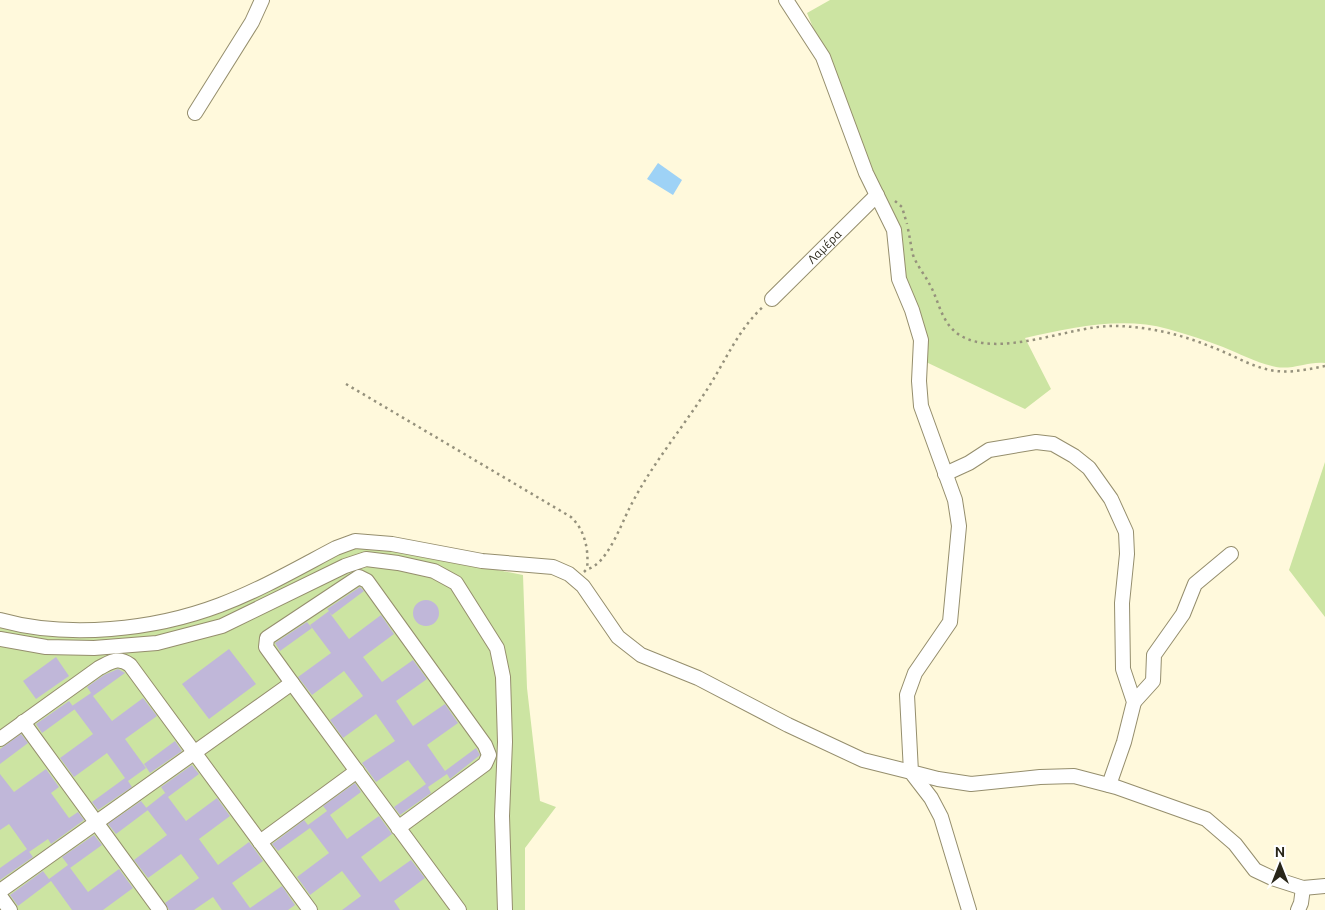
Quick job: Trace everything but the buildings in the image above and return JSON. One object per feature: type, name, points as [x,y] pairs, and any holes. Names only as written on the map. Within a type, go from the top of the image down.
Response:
[{"type":"street","points":[[195,113],[252,22],[262,0]]},
{"type":"street","points":[[786,0],[823,57],[866,173],[894,230],[899,279],[912,310],[921,340],[919,381],[921,406],[955,500],[959,526],[950,622],[915,673],[907,695],[911,772],[932,798],[941,817],[969,910]]},
{"type":"street","name":"Λαμέρα","points":[[772,299],[877,195]]},
{"type":"street","points":[[945,474],[970,463],[989,450],[1036,442],[1053,444],[1074,456],[1089,468],[1111,499],[1126,532],[1127,554],[1122,604],[1123,669],[1134,702]]},
{"type":"street","points":[[0,620],[62,631],[136,626],[174,620],[220,605],[336,548],[355,542],[392,544],[482,561],[553,567],[569,574],[578,582],[618,637],[641,655],[698,678],[788,725],[863,760],[938,779],[971,784],[1040,777],[1074,776],[1206,819],[1235,844],[1255,870],[1272,878],[1303,888],[1325,886]]},
{"type":"street","points":[[1109,786],[1124,742],[1134,702],[1153,681],[1154,655],[1183,614],[1195,584],[1231,554]]},
{"type":"street","points":[[0,639],[46,647],[94,648],[157,643],[222,626],[345,566],[366,560],[398,563],[434,571],[456,582],[497,648],[503,677],[505,742],[502,816],[505,910]]},
{"type":"street","points":[[398,828],[485,764],[489,755],[485,745],[364,577],[353,579],[267,638],[266,647],[398,828],[459,910]]},
{"type":"street","points":[[0,739],[99,668],[116,659],[122,659],[130,665],[310,910]]},
{"type":"street","points":[[0,891],[292,683]]},
{"type":"street","points":[[23,722],[160,910]]},
{"type":"street","points":[[260,842],[357,771]]},
{"type":"street","points":[[1298,910],[1303,888]]},
{"type":"street","points":[[0,896],[10,910]]},
{"type":"path","points":[[877,195],[890,197],[902,207],[914,257],[931,286],[942,315],[958,334],[984,343],[1028,342],[1079,330],[1115,326],[1140,328],[1156,330],[1209,345],[1252,365],[1276,371],[1298,371],[1325,366]]},
{"type":"path","points":[[587,569],[593,568],[605,555],[643,480],[708,388],[750,318],[772,299]]},
{"type":"path","points":[[346,384],[571,517],[578,524],[586,544],[588,558],[587,569],[578,582]]},
{"type":"green space","points":[[830,0],[1325,0],[1325,363],[1276,367],[1255,361],[1202,340],[1150,325],[1114,323],[1078,327],[1025,338],[1051,389],[1025,409],[926,362],[906,290],[891,215],[807,13]]},
{"type":"green space","points":[[1325,462],[1325,617],[1289,570]]},
{"type":"green space","points":[[373,545],[523,575],[527,688],[540,801],[556,807],[525,848],[525,910],[0,910],[0,623],[141,628],[356,546]]},
{"type":"water","points":[[658,163],[682,180],[673,195],[647,179]]}]
